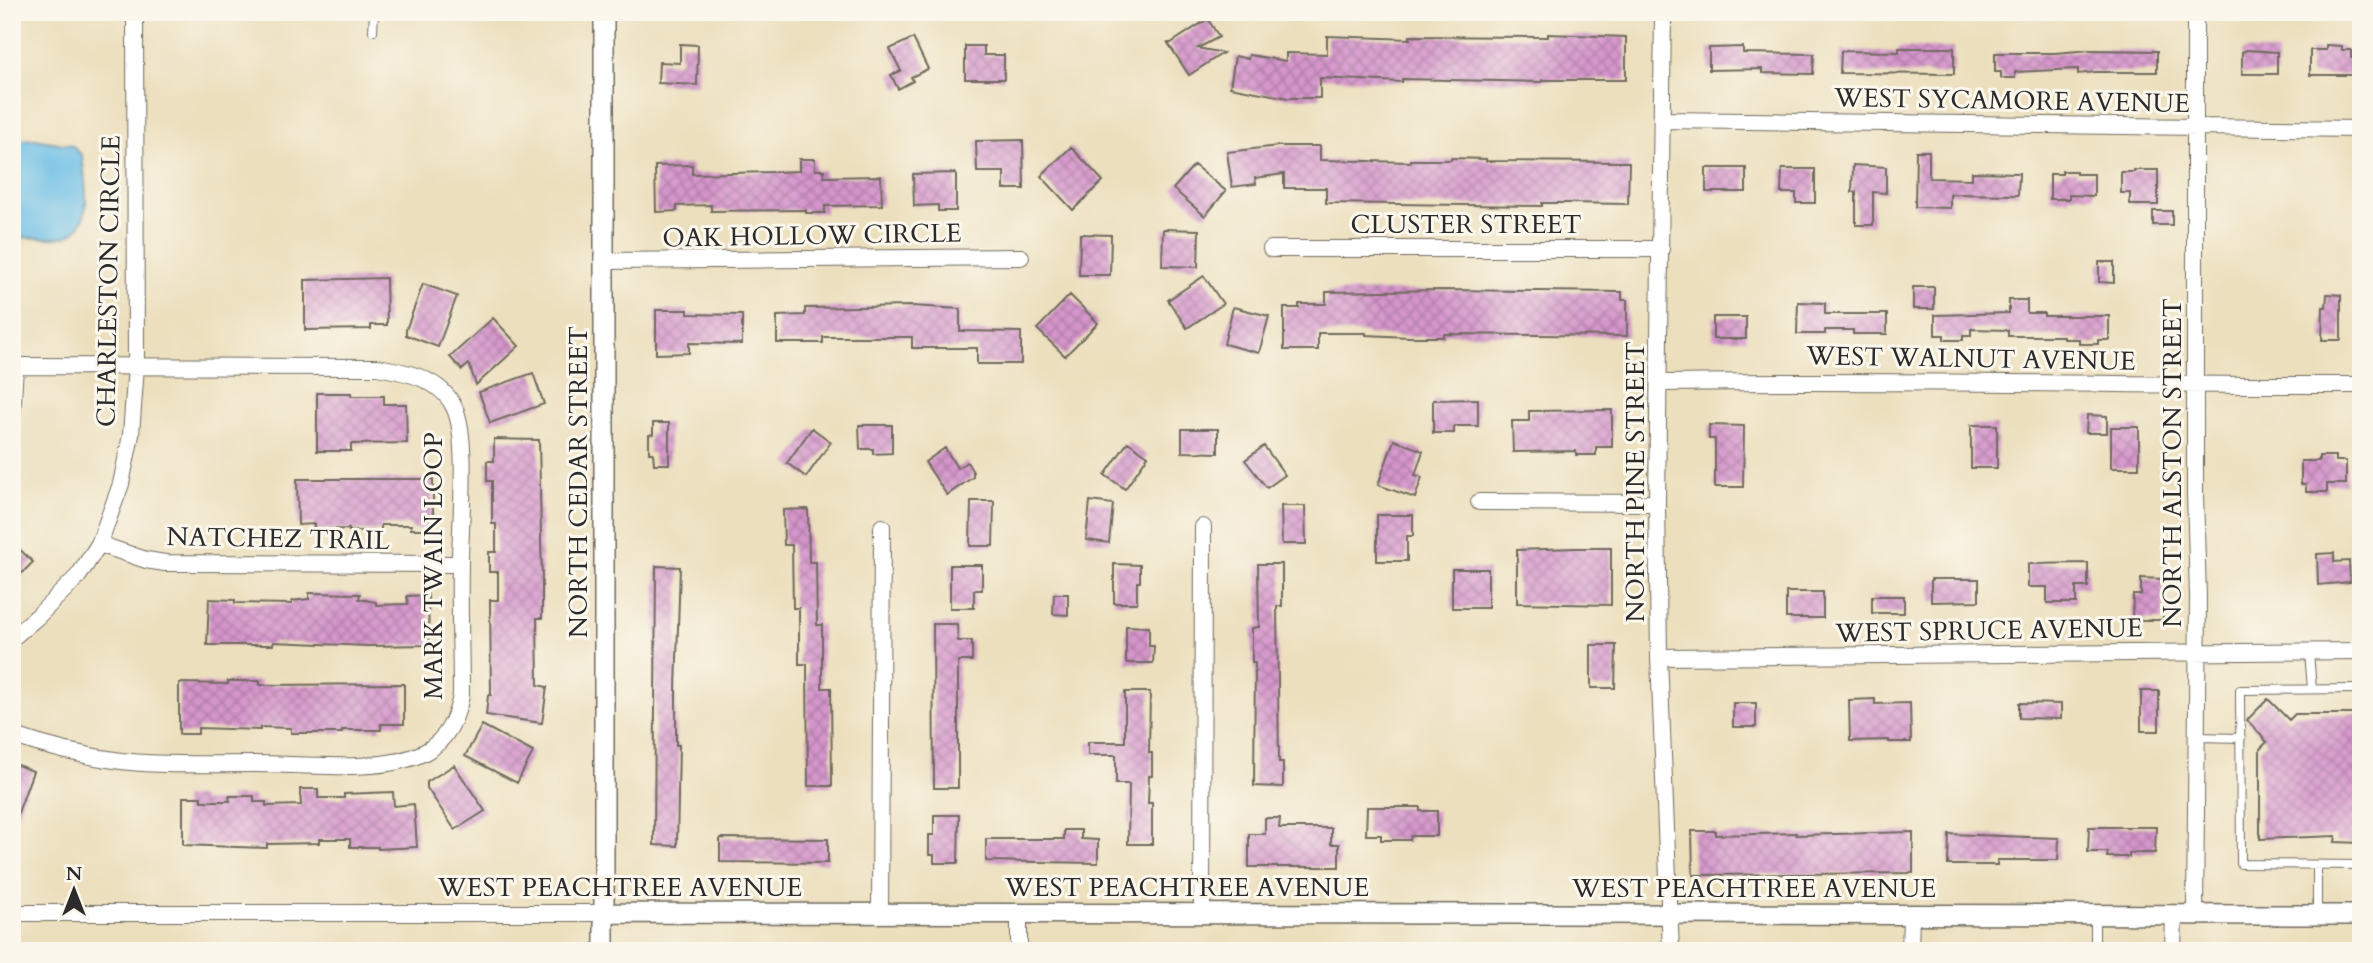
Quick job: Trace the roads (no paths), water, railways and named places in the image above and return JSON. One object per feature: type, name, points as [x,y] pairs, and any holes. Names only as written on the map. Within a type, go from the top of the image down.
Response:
[{"type":"street","name":"CHARLESTON CIRCLE","points":[[12,638],[79,575],[99,544],[121,484],[131,435],[136,366],[135,12]]},
{"type":"street","name":"NORTH CEDAR STREET","points":[[604,12],[604,951]]},
{"type":"street","name":"NORTH PINE STREET","points":[[1663,12],[1657,503],[1659,657],[1671,951]]},
{"type":"street","name":"NORTH ALSTON STREET","points":[[2195,12],[2195,914]]},
{"type":"street","name":"WEST SYCAMORE AVENUE","points":[[1663,120],[2361,129]]},
{"type":"street","name":"CLUSTER STREET","points":[[1271,249],[1661,249]]},
{"type":"street","name":"OAK HOLLOW CIRCLE","points":[[604,261],[1021,257]]},
{"type":"street","name":"MARK TWAIN LOOP","points":[[12,736],[55,750],[122,761],[363,765],[398,762],[426,751],[446,735],[457,714],[461,696],[461,429],[455,408],[441,390],[415,374],[377,367],[13,366]]},
{"type":"street","points":[[12,417],[13,366]]},
{"type":"street","name":"WEST WALNUT AVENUE","points":[[1659,383],[1828,381],[2196,386],[2361,385]]},
{"type":"street","points":[[1479,502],[1657,503]]},
{"type":"street","points":[[880,914],[883,527]]},
{"type":"street","points":[[1202,914],[1203,527]]},
{"type":"street","name":"NATCHEZ TRAIL","points":[[99,544],[146,560],[165,563],[460,564]]},
{"type":"street","name":"WEST SPRUCE AVENUE","points":[[1659,657],[2361,651]]},
{"type":"street","name":"WEST PEACHTREE AVENUE","points":[[12,913],[2361,915]]},
{"type":"street","points":[[1019,914],[1019,951]]},
{"type":"street","points":[[1910,951],[1911,914]]},
{"type":"street","points":[[2174,914],[2174,951]]},
{"type":"lane","points":[[373,12],[373,31]]},
{"type":"lane","points":[[2309,652],[2312,689]]},
{"type":"lane","points":[[2361,689],[2240,690],[2241,864],[2361,865]]},
{"type":"lane","points":[[2196,737],[2241,738]]},
{"type":"lane","points":[[2317,865],[2317,915]]},
{"type":"lane","points":[[2095,914],[2095,951]]},
{"type":"water","points":[[34,139],[71,145],[82,155],[86,188],[85,212],[76,230],[67,236],[12,237],[12,141]]}]
